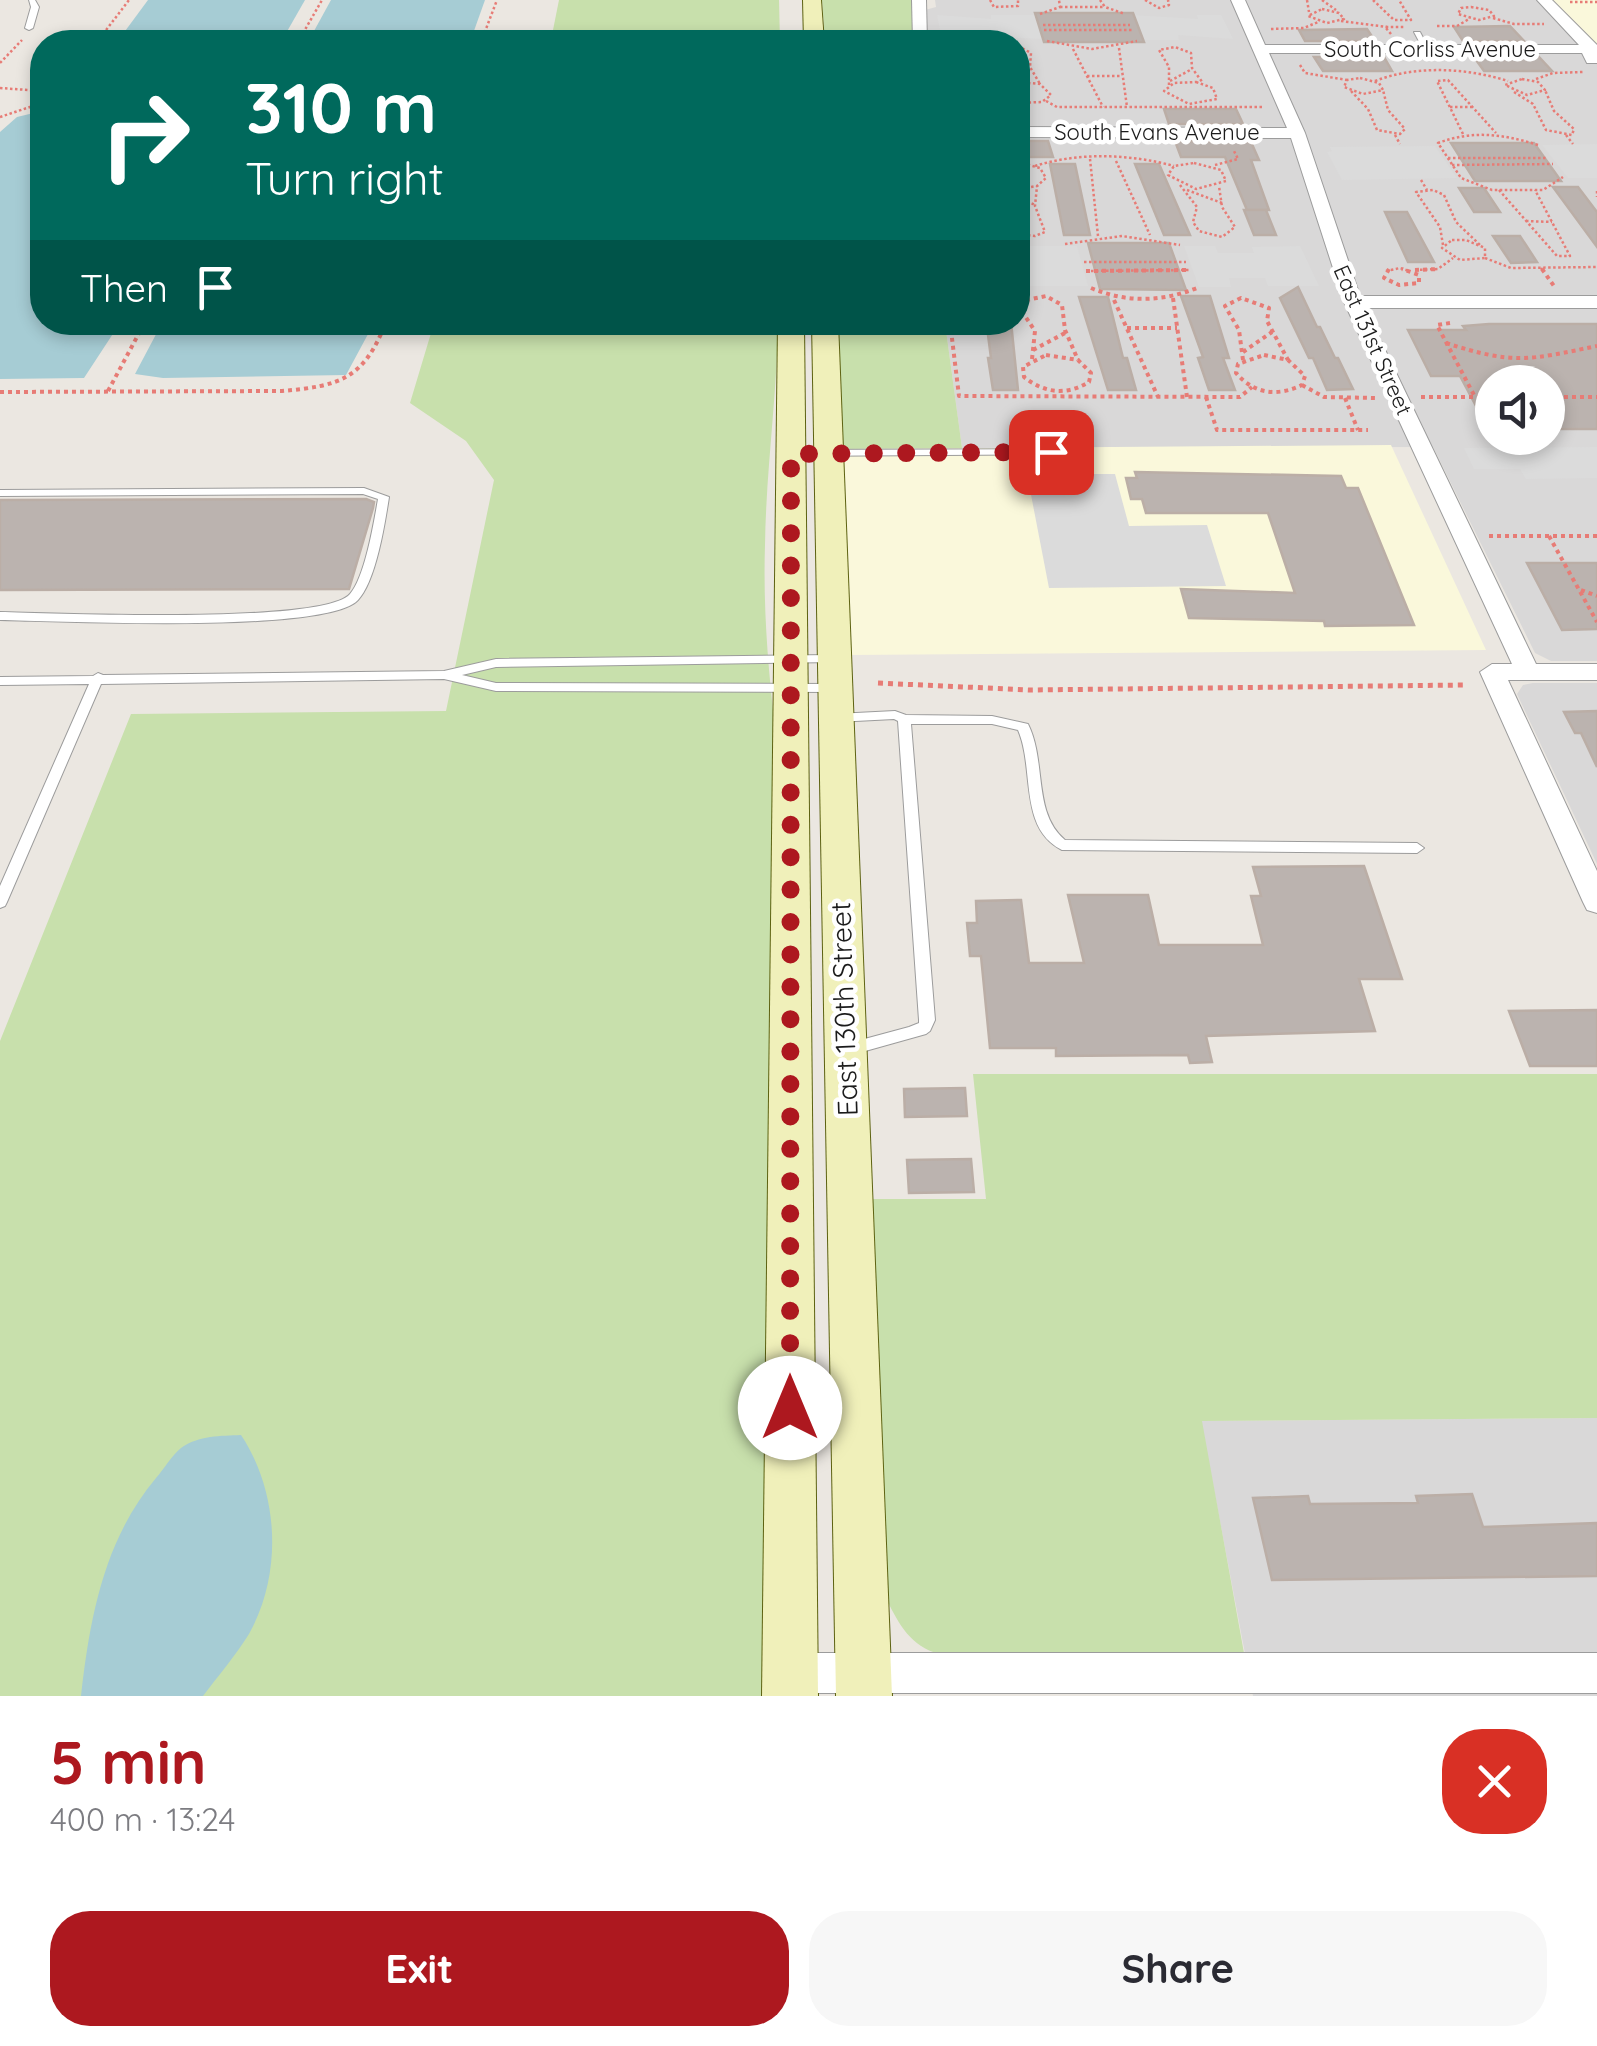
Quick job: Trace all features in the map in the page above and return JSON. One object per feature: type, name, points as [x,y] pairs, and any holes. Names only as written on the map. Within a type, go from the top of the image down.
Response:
[{"type":"main road","points":[[812,0],[813,30]]},
{"type":"main road","name":"East 130th Street","points":[[790,335],[790,1685]]},
{"type":"main road","name":"East 130th Street","points":[[825,335],[863,1684]]},
{"type":"street","points":[[919,0],[920,30]]},
{"type":"street","name":"East 131st Street","points":[[1238,0],[1297,133],[1353,302],[1528,672]]},
{"type":"street","points":[[1544,0],[1592,49],[1588,55],[1595,69]]},
{"type":"street","name":"South Corliss Avenue","points":[[1263,50],[1592,49]]},
{"type":"street","name":"South Evans Avenue","points":[[1030,132],[1297,133]]},
{"type":"street","points":[[1353,302],[1597,302]]},
{"type":"street","points":[[1596,897],[1492,672],[1597,672]]},
{"type":"street","points":[[790,1685],[1597,1673]]},
{"type":"lane","points":[[29,28],[34,17],[32,0]]},
{"type":"lane","points":[[1417,34],[1427,49]]},
{"type":"lane","points":[[791,454],[1088,452]]},
{"type":"lane","points":[[0,493],[364,491],[384,498],[359,590],[344,605],[283,616],[1,619]]},
{"type":"lane","points":[[0,680],[444,675],[496,663],[791,674],[836,688],[904,719],[992,720],[1024,728],[1031,747],[1040,815],[1052,840],[1062,845],[1417,848]]},
{"type":"lane","points":[[444,675],[496,687],[791,674],[836,688]]},
{"type":"lane","points":[[0,902],[98,677]]},
{"type":"lane","points":[[845,1050],[887,1037],[913,1035],[925,1027],[927,1020],[904,719]]},
{"type":"path","points":[[106,30],[130,0]]},
{"type":"path","points":[[305,30],[322,0]]},
{"type":"path","points":[[486,30],[497,0]]},
{"type":"path","points":[[990,0],[994,7],[1008,11],[1018,6],[1018,0]]},
{"type":"path","points":[[1059,0],[1060,7]]},
{"type":"path","points":[[1100,0],[1105,8]]},
{"type":"path","points":[[1145,0],[1162,14]]},
{"type":"path","points":[[1159,8],[1170,5],[1168,0]]},
{"type":"path","points":[[1322,0],[1344,17],[1341,21]]},
{"type":"path","points":[[1374,0],[1394,20],[1411,20],[1399,0]]},
{"type":"path","points":[[1456,0],[1460,16],[1469,19],[1559,23]]},
{"type":"path","points":[[1474,0],[1493,18]]},
{"type":"path","points":[[1309,1],[1310,18],[1318,22]]},
{"type":"path","points":[[1040,14],[1060,7],[1105,8],[1125,14]]},
{"type":"path","points":[[1458,10],[1488,10]]},
{"type":"path","points":[[1309,12],[1339,13]]},
{"type":"path","points":[[1438,26],[1457,26],[1469,19]]},
{"type":"path","points":[[1263,29],[1304,28],[1318,22],[1341,21],[1387,27]]},
{"type":"path","points":[[1044,27],[1131,27]]},
{"type":"path","points":[[0,64],[29,28]]},
{"type":"path","points":[[1047,42],[1073,48],[1119,48],[1136,41]]},
{"type":"path","points":[[1214,101],[1218,93],[1192,69],[1190,53],[1171,44],[1159,50],[1169,67],[1166,94],[1198,106],[1214,101],[1230,107]]},
{"type":"path","points":[[1073,48],[1103,107]]},
{"type":"path","points":[[1119,48],[1127,107]]},
{"type":"path","points":[[1030,51],[1031,69],[1040,84],[1051,92],[1046,100]]},
{"type":"path","points":[[1294,55],[1304,73],[1347,80],[1374,81],[1389,73],[1488,73],[1508,80],[1533,80],[1553,73],[1595,69]]},
{"type":"path","points":[[1169,83],[1192,69]]},
{"type":"path","points":[[1437,73],[1442,80]]},
{"type":"path","points":[[1087,76],[1122,76]]},
{"type":"path","points":[[1347,80],[1344,87],[1368,104],[1388,110]]},
{"type":"path","points":[[1463,134],[1436,81],[1448,80],[1496,133]]},
{"type":"path","points":[[1508,80],[1506,85],[1514,92],[1554,111],[1574,129],[1572,135],[1546,130],[1533,104]]},
{"type":"path","points":[[1533,80],[1546,90],[1554,111]]},
{"type":"path","points":[[1374,81],[1382,90],[1388,110],[1405,129],[1395,135]]},
{"type":"path","points":[[1030,83],[1040,84]]},
{"type":"path","points":[[1169,83],[1204,84]]},
{"type":"path","points":[[0,88],[30,89]]},
{"type":"path","points":[[1351,91],[1370,94],[1382,90]]},
{"type":"path","points":[[1514,92],[1534,95],[1546,90]]},
{"type":"path","points":[[1030,102],[1046,100],[1057,107],[1272,107]]},
{"type":"path","points":[[1165,107],[1175,100]]},
{"type":"path","points":[[1368,104],[1377,130],[1395,135],[1400,144]]},
{"type":"path","points":[[0,117],[30,107]]},
{"type":"path","points":[[1450,107],[1472,107]]},
{"type":"path","points":[[1538,145],[1496,133],[1463,134],[1438,142],[1461,178],[1499,190],[1543,190],[1563,177]]},
{"type":"path","points":[[1566,135],[1572,144]]},
{"type":"path","points":[[1212,166],[1238,159],[1229,139]]},
{"type":"path","points":[[1448,158],[1548,158]]},
{"type":"path","points":[[1473,158],[1478,165]]},
{"type":"path","points":[[1493,158],[1498,165]]},
{"type":"path","points":[[1516,158],[1521,165]]},
{"type":"path","points":[[1035,166],[1050,159],[1154,159],[1174,166],[1194,162],[1212,166],[1226,177],[1219,186],[1182,187]]},
{"type":"path","points":[[1090,159],[1098,236]]},
{"type":"path","points":[[1116,160],[1150,236]]},
{"type":"path","points":[[1452,165],[1553,164]]},
{"type":"path","points":[[1030,165],[1046,178],[1038,186],[1035,205],[1045,232],[1031,236],[1032,245]]},
{"type":"path","points":[[1174,166],[1168,175],[1196,208],[1195,226],[1204,234],[1227,235],[1235,227],[1222,203],[1219,186]]},
{"type":"path","points":[[1421,180],[1427,190]]},
{"type":"path","points":[[1030,187],[1038,186]]},
{"type":"path","points":[[1182,187],[1222,203]]},
{"type":"path","points":[[1485,258],[1488,252],[1454,220],[1444,195],[1427,190],[1416,192],[1440,228],[1443,252],[1453,258],[1468,262],[1485,258],[1510,268],[1597,267]]},
{"type":"path","points":[[1499,190],[1556,256],[1570,256],[1535,190]]},
{"type":"path","points":[[1030,203],[1035,205]]},
{"type":"path","points":[[1440,228],[1454,220]]},
{"type":"path","points":[[1526,222],[1552,222]]},
{"type":"path","points":[[1065,244],[1098,236],[1150,236],[1180,244]]},
{"type":"path","points":[[1218,236],[1222,244]]},
{"type":"path","points":[[1442,244],[1458,240],[1480,245]]},
{"type":"path","points":[[1563,256],[1572,267]]},
{"type":"path","points":[[1411,270],[1421,278],[1411,286],[1393,283],[1383,274],[1390,268],[1438,269],[1453,258]]},
{"type":"path","points":[[1084,262],[1186,262]]},
{"type":"path","points":[[1112,262],[1115,270]]},
{"type":"path","points":[[1136,262],[1138,270]]},
{"type":"path","points":[[1159,262],[1162,270]]},
{"type":"path","points":[[1086,271],[1190,270]]},
{"type":"path","points":[[1043,288],[1046,296]]},
{"type":"path","points":[[1091,288],[1114,300],[1173,298],[1197,288]]},
{"type":"path","points":[[1240,288],[1244,298]]},
{"type":"path","points":[[1030,299],[1046,296],[1062,304],[1066,333],[1078,360],[1091,373],[1089,382],[1078,390],[1061,394],[1042,389],[1024,377],[1024,367],[1032,359],[1054,354],[1078,360]]},
{"type":"path","points":[[1173,298],[1187,397]]},
{"type":"path","points":[[1114,300],[1158,397]]},
{"type":"path","points":[[1302,385],[1304,372],[1288,360],[1272,332],[1267,321],[1269,308],[1260,301],[1231,300],[1225,306],[1239,330],[1243,352],[1236,373],[1252,387],[1276,392],[1302,385],[1324,397],[1380,398]]},
{"type":"path","points":[[1414,397],[1475,397],[1436,325],[1458,318]]},
{"type":"path","points":[[1030,325],[1034,331],[1032,359]]},
{"type":"path","points":[[1127,328],[1177,328]]},
{"type":"path","points":[[1243,352],[1272,332]]},
{"type":"path","points":[[1032,350],[1066,333]]},
{"type":"path","points":[[108,392],[138,335]]},
{"type":"path","points":[[0,392],[282,391],[328,386],[360,372],[382,335]]},
{"type":"path","points":[[952,335],[959,396],[1240,397],[1252,387]]},
{"type":"path","points":[[1446,343],[1468,352],[1524,360],[1597,346]]},
{"type":"path","points":[[1455,360],[1468,352]]},
{"type":"path","points":[[1243,360],[1264,355],[1288,360]]},
{"type":"path","points":[[1206,397],[1217,430],[1368,430]]},
{"type":"path","points":[[1565,397],[1597,397]]},
{"type":"path","points":[[1344,398],[1358,430]]},
{"type":"path","points":[[1481,536],[1597,536]]},
{"type":"path","points":[[1549,536],[1597,622]]},
{"type":"path","points":[[1578,589],[1597,597]]},
{"type":"path","points":[[1587,604],[1597,597]]},
{"type":"path","points":[[878,683],[1030,690],[1465,686]]},
{"type":"shaded area","points":[[935,0],[1538,0],[1597,54],[1597,661],[1551,661],[1535,653],[1433,447],[962,448],[947,335],[1030,335],[1030,30],[926,30],[925,10],[936,7]]},
{"type":"shaded area","points":[[1549,0],[1597,0],[1597,45],[1593,44]]},
{"type":"shaded area","points":[[937,15],[991,19],[991,15],[1038,15],[1045,39],[1030,38],[1030,30],[940,30]]},
{"type":"shaded area","points":[[1130,15],[1198,19],[1197,15],[1221,15],[1233,39],[1178,35],[1179,40],[1140,40]]},
{"type":"shaded area","points":[[1597,144],[1597,178],[1568,178],[1542,145]]},
{"type":"shaded area","points":[[1435,146],[1457,178],[1342,180],[1327,152],[1332,151],[1330,147]]},
{"type":"shaded area","points":[[1030,246],[1077,246],[1088,286],[1030,286]]},
{"type":"shaded area","points":[[1184,246],[1215,246],[1218,253],[1254,253],[1252,247],[1300,246],[1319,286],[1268,286],[1265,278],[1229,278],[1231,287],[1199,287]]},
{"type":"shaded area","points":[[1391,445],[1486,650],[849,655],[840,449]]},
{"type":"shaded area","points":[[1565,447],[1597,447],[1597,478],[1526,479],[1520,469],[1474,469],[1464,448],[1475,448],[1475,455],[1565,455]]},
{"type":"shaded area","points":[[1027,474],[1115,474],[1129,526],[1207,525],[1226,586],[1049,588]]},
{"type":"shaded area","points":[[1597,683],[1597,864],[1517,694],[1523,685]]},
{"type":"shaded area","points":[[1597,1418],[1597,1696],[1253,1696],[1201,1421]]},
{"type":"green space","points":[[559,0],[779,0],[780,30],[553,30]]},
{"type":"green space","points":[[822,0],[912,0],[913,30],[824,30]]},
{"type":"green space","points":[[430,335],[778,335],[765,568],[775,728],[765,1696],[0,1696],[0,1041],[131,714],[446,711],[494,480],[466,441],[410,403]]},
{"type":"green space","points":[[835,335],[947,335],[962,448],[840,449]]},
{"type":"green space","points":[[973,1074],[1597,1074],[1597,1418],[1202,1421],[1244,1653],[939,1654],[921,1646],[907,1633],[887,1600],[870,1199],[986,1199]]},
{"type":"water","points":[[148,0],[305,0],[288,30],[126,30]]},
{"type":"water","points":[[331,0],[485,0],[474,30],[315,30]]},
{"type":"water","points":[[30,114],[30,335],[112,335],[84,378],[0,379],[0,132],[17,117]]},
{"type":"water","points":[[155,335],[368,335],[346,375],[163,378],[135,374]]},
{"type":"water","points":[[241,1435],[263,1482],[272,1533],[267,1585],[249,1634],[203,1696],[81,1696],[102,1581],[138,1502],[181,1448],[203,1438]]},
{"type":"building","points":[[1035,13],[1133,13],[1144,42],[1044,42]]},
{"type":"building","points":[[1510,26],[1524,41],[1463,41],[1454,27]]},
{"type":"building","points":[[1367,29],[1375,41],[1305,41],[1299,30]]},
{"type":"building","points":[[1314,57],[1384,57],[1392,71],[1323,71]]},
{"type":"building","points":[[1474,57],[1539,57],[1552,71],[1484,71]]},
{"type":"building","points":[[1164,109],[1236,109],[1243,124],[1169,124]]},
{"type":"building","points":[[1030,141],[1048,141],[1053,157],[1030,157]]},
{"type":"building","points":[[1175,141],[1251,142],[1259,160],[1251,160],[1269,210],[1247,210],[1225,157],[1181,157]]},
{"type":"building","points":[[1451,143],[1534,143],[1561,181],[1475,181]]},
{"type":"building","points":[[1050,164],[1075,164],[1090,235],[1064,235]]},
{"type":"building","points":[[1135,164],[1159,164],[1190,235],[1164,235]]},
{"type":"building","points":[[1553,187],[1578,187],[1597,212],[1597,247]]},
{"type":"building","points":[[1459,188],[1484,188],[1500,212],[1474,212]]},
{"type":"building","points":[[1244,210],[1266,210],[1276,235],[1254,235]]},
{"type":"building","points":[[1385,212],[1407,212],[1434,262],[1408,262]]},
{"type":"building","points":[[1493,236],[1520,236],[1537,262],[1511,263]]},
{"type":"building","points":[[1088,243],[1169,243],[1186,290],[1100,289]]},
{"type":"building","points":[[1298,287],[1353,389],[1327,390],[1313,358],[1309,358],[1280,298]]},
{"type":"building","points":[[1181,296],[1210,296],[1229,358],[1223,358],[1235,390],[1209,390],[1198,358],[1203,357]]},
{"type":"building","points":[[1079,297],[1108,297],[1123,358],[1127,358],[1136,390],[1108,390]]},
{"type":"building","points":[[1597,324],[1597,429],[1565,429],[1565,365],[1475,365],[1475,404],[1460,376],[1431,376],[1408,330],[1466,330],[1463,326]]},
{"type":"building","points":[[988,335],[1012,335],[1018,390],[993,390]]},
{"type":"building","points":[[1135,472],[1341,476],[1346,488],[1358,488],[1414,625],[1325,626],[1324,621],[1189,618],[1181,589],[1295,593],[1268,513],[1146,513],[1142,499],[1131,499],[1126,478],[1137,478]]},
{"type":"building","points":[[0,500],[374,502],[373,508],[349,589],[0,590]]},
{"type":"building","points":[[1527,563],[1597,563],[1597,629],[1562,630]]},
{"type":"building","points":[[1597,711],[1597,767],[1581,733],[1575,733],[1564,712]]},
{"type":"building","points":[[1364,866],[1402,979],[1359,979],[1375,1031],[1206,1036],[1212,1062],[1190,1063],[1188,1055],[1056,1056],[1056,1048],[990,1048],[981,956],[970,956],[967,923],[977,923],[976,901],[1021,900],[1029,963],[1084,963],[1068,895],[1148,895],[1159,945],[1263,945],[1251,896],[1261,896],[1253,867]]},
{"type":"building","points":[[1597,1010],[1597,1066],[1530,1066],[1509,1011]]},
{"type":"building","points":[[965,1088],[967,1116],[905,1117],[904,1089]]},
{"type":"building","points":[[971,1159],[974,1192],[909,1193],[907,1160]]},
{"type":"building","points":[[1472,1494],[1483,1527],[1597,1523],[1597,1576],[1272,1580],[1253,1498],[1308,1496],[1310,1504],[1418,1503],[1416,1496]]},
{"type":"route","points":[[790,1408],[791,454],[1051,452]]}]
